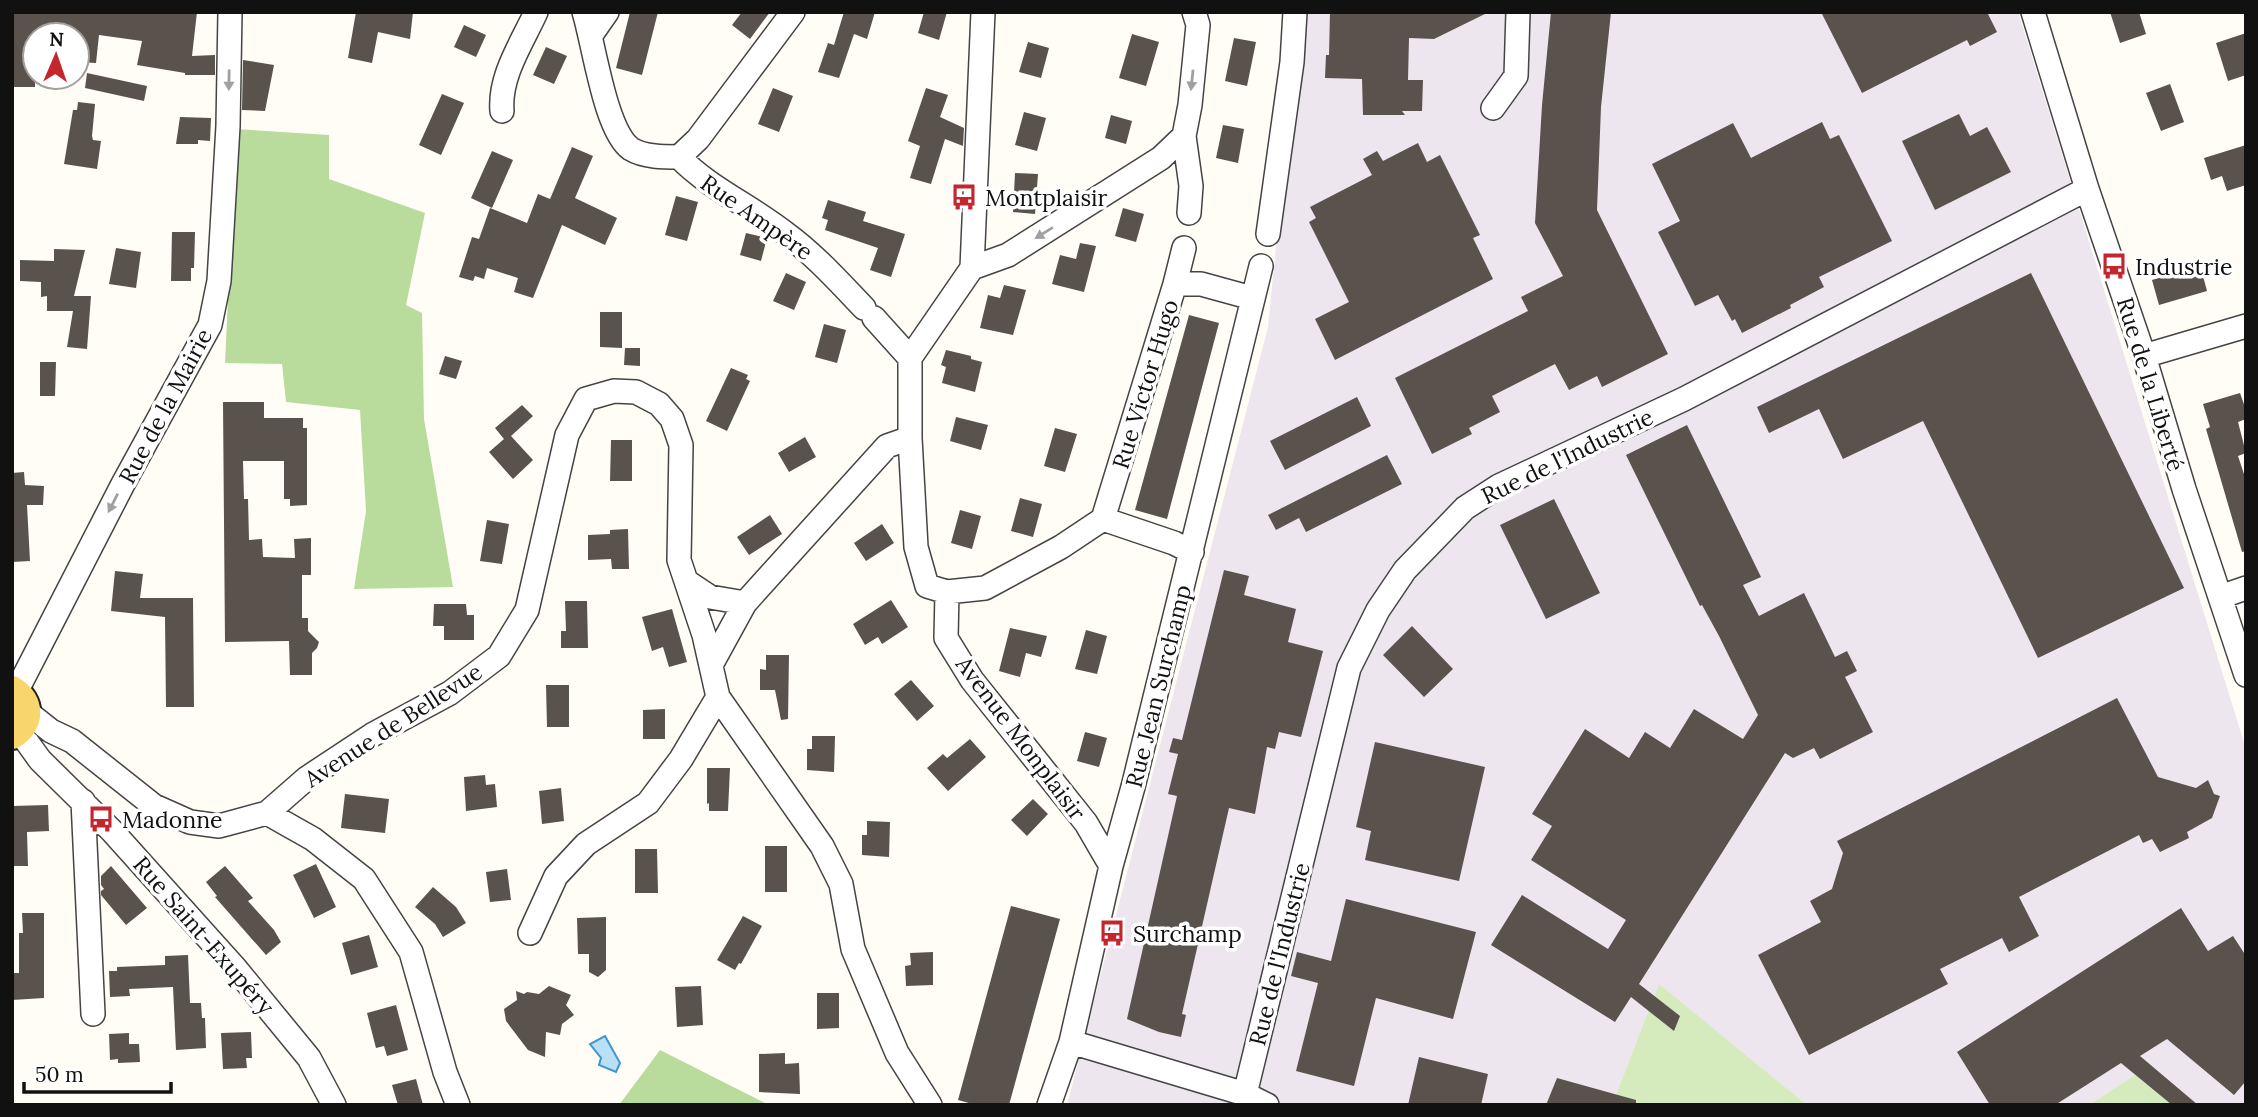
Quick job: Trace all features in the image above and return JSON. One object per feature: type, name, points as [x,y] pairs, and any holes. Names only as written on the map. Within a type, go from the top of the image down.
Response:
[{"type":"street","name":"Rue de la Mairie","points":[[22,716],[123,484],[210,325],[220,269],[228,126],[230,12]]},
{"type":"street","points":[[502,111],[501,97],[507,74],[536,12]]},
{"type":"street","points":[[584,12],[609,113],[619,136],[632,149],[659,157],[679,157],[698,139],[793,12]]},
{"type":"street","points":[[591,35],[604,20],[607,12]]},
{"type":"street","points":[[983,12],[972,268],[910,358],[910,438],[916,547],[927,586],[947,592],[985,588],[1049,554],[1103,519],[1174,543],[1192,552]]},
{"type":"street","points":[[1189,213],[1191,186],[1184,136],[1198,25],[1194,12]]},
{"type":"street","points":[[1268,234],[1292,62],[1295,12]]},
{"type":"street","points":[[1493,108],[1516,76],[1518,12]]},
{"type":"street","name":"Rue de la Liberté","points":[[2033,12],[2087,190],[2144,356],[2184,489],[2246,676]]},
{"type":"street","points":[[972,268],[1008,255],[1161,158],[1184,136]]},
{"type":"street","name":"Rue Ampère","points":[[679,157],[696,174],[783,231],[816,257],[910,358]]},
{"type":"street","name":"Rue de l'Industrie","points":[[1245,1094],[1349,668],[1378,610],[1405,570],[1465,508],[1499,486],[1684,399],[2087,190]]},
{"type":"street","points":[[1175,284],[1184,248]]},
{"type":"street","name":"Rue Jean Surchamp","points":[[1049,1105],[1071,1042],[1111,866],[1192,552],[1261,266]]},
{"type":"street","name":"Rue Victor Hugo","points":[[1103,519],[1175,284],[1202,284],[1252,298]]},
{"type":"street","points":[[2144,356],[2246,326]]},
{"type":"street","name":"Avenue de Bellevue","points":[[22,716],[81,749],[154,806],[190,822],[219,826],[267,813],[307,778],[372,735],[450,693],[499,656],[527,610],[566,435],[586,399],[614,391],[636,392],[659,404],[672,419],[681,445],[679,560],[718,697],[822,845],[841,884],[853,949],[897,1054],[930,1105]]},
{"type":"street","points":[[711,665],[745,603],[887,446],[910,438]]},
{"type":"street","points":[[686,581],[710,597],[745,603]]},
{"type":"street","points":[[2220,597],[2246,588]]},
{"type":"street","name":"Avenue Monplaisir","points":[[947,592],[946,638],[972,680],[1086,823],[1111,866]]},
{"type":"street","points":[[530,933],[556,876],[586,844],[648,803],[681,760],[718,697]]},
{"type":"street","name":"Rue Saint-Exupéry","points":[[22,716],[58,777],[236,969],[309,1058],[334,1105]]},
{"type":"street","points":[[83,801],[93,1014]]},
{"type":"street","points":[[267,813],[313,839],[365,879],[411,952],[445,1072],[458,1105]]},
{"type":"street","points":[[1071,1042],[1245,1094],[1267,1105]]},
{"type":"shaded area","points":[[1299,12],[2018,12],[2246,749],[2246,1105],[2172,1105],[2135,1075],[2089,1105],[1807,1105],[1659,985],[1612,1105],[1067,1105],[1268,327]]},
{"type":"green space","points":[[236,129],[329,135],[329,179],[425,213],[406,305],[422,313],[424,419],[453,587],[354,589],[366,511],[360,410],[286,402],[282,364],[225,363]]},
{"type":"green space","points":[[1659,984],[1807,1105],[1612,1105]]},
{"type":"green space","points":[[660,1050],[769,1105],[619,1105]]},
{"type":"green space","points":[[2135,1075],[2172,1105],[2089,1105]]},
{"type":"water","points":[[605,1036],[620,1063],[616,1072],[599,1065],[601,1058],[590,1044]]},
{"type":"building","points":[[12,12],[197,12],[192,56],[215,55],[215,75],[185,75],[137,65],[142,41],[99,35],[96,63],[91,63],[91,21],[21,21],[21,87],[12,87]]},
{"type":"building","points":[[356,12],[413,12],[410,39],[378,32],[372,63],[348,58]]},
{"type":"building","points":[[630,12],[658,12],[642,75],[616,68]]},
{"type":"building","points":[[742,12],[770,12],[750,39],[732,25]]},
{"type":"building","points":[[844,12],[875,12],[867,39],[854,34],[839,78],[818,72],[828,43],[834,45]]},
{"type":"building","points":[[924,12],[947,12],[939,40],[918,33]]},
{"type":"building","points":[[1330,12],[1489,12],[1434,39],[1409,38],[1408,80],[1423,80],[1422,111],[1402,111],[1405,115],[1363,115],[1362,79],[1325,78],[1326,55],[1329,55]]},
{"type":"building","points":[[1551,12],[1611,12],[1601,107],[1597,210],[1668,354],[1602,387],[1597,376],[1569,390],[1555,364],[1492,396],[1500,412],[1469,428],[1472,434],[1432,454],[1395,378],[1528,311],[1521,297],[1563,276],[1535,223]]},
{"type":"building","points":[[1821,12],[1987,12],[1997,32],[1970,46],[1967,40],[1862,93]]},
{"type":"building","points":[[2110,12],[2139,12],[2146,34],[2120,43]]},
{"type":"building","points":[[464,25],[486,35],[476,57],[454,47]]},
{"type":"building","points":[[2246,33],[2246,75],[2228,81],[2216,43]]},
{"type":"building","points":[[1132,34],[1159,42],[1146,86],[1119,78]]},
{"type":"building","points":[[1234,38],[1256,42],[1247,86],[1225,81]]},
{"type":"building","points":[[1028,42],[1049,48],[1041,78],[1019,72]]},
{"type":"building","points":[[546,47],[567,56],[554,84],[533,75]]},
{"type":"building","points":[[243,60],[274,65],[265,111],[242,110]]},
{"type":"building","points":[[91,74],[147,86],[144,101],[91,89]]},
{"type":"building","points":[[2170,84],[2184,122],[2161,131],[2146,93]]},
{"type":"building","points":[[773,88],[793,96],[779,132],[758,124]]},
{"type":"building","points":[[926,88],[948,95],[940,117],[964,128],[963,146],[945,139],[931,184],[910,178],[920,146],[908,141]]},
{"type":"building","points":[[442,94],[464,103],[441,155],[419,145]]},
{"type":"building","points":[[78,102],[95,104],[92,136],[93,140],[101,141],[97,169],[64,164],[73,110],[77,110]]},
{"type":"building","points":[[1024,112],[1046,118],[1037,151],[1015,145]]},
{"type":"building","points":[[1959,114],[1970,136],[1987,127],[2011,172],[1935,210],[1902,141]]},
{"type":"building","points":[[1111,115],[1132,121],[1126,144],[1105,138]]},
{"type":"building","points":[[180,117],[211,118],[210,141],[176,144]]},
{"type":"building","points":[[1822,122],[1830,139],[1839,135],[1892,241],[1819,277],[1824,287],[1790,305],[1791,308],[1742,333],[1718,295],[1695,306],[1658,232],[1680,221],[1652,164],[1733,123],[1751,158]]},
{"type":"building","points":[[1223,125],[1244,129],[1238,163],[1216,158]]},
{"type":"building","points":[[1418,143],[1427,162],[1440,155],[1480,235],[1473,238],[1493,279],[1335,360],[1315,319],[1349,302],[1309,222],[1316,218],[1310,207],[1372,175],[1363,159],[1377,151],[1383,161]]},
{"type":"building","points":[[2246,145],[2246,185],[2227,191],[2222,176],[2211,180],[2204,158]]},
{"type":"building","points":[[572,147],[593,156],[575,198],[617,218],[605,245],[562,225],[533,298],[514,292],[518,278],[487,268],[484,279],[475,276],[473,281],[459,277],[472,237],[479,239],[490,208],[527,223],[538,194],[550,199]]},
{"type":"building","points":[[492,151],[513,160],[492,208],[471,198]]},
{"type":"building","points":[[1015,173],[1038,174],[1035,214],[1013,212]]},
{"type":"building","points":[[676,196],[698,202],[687,241],[665,235]]},
{"type":"building","points":[[828,200],[866,212],[863,221],[905,234],[891,277],[870,270],[878,248],[825,230],[828,220],[822,218]]},
{"type":"building","points":[[1123,208],[1144,214],[1136,242],[1115,236]]},
{"type":"building","points":[[172,232],[195,232],[191,281],[171,281]]},
{"type":"building","points":[[746,233],[767,238],[761,261],[740,255]]},
{"type":"building","points":[[1080,243],[1096,246],[1084,292],[1052,284],[1060,255],[1076,259]]},
{"type":"building","points":[[116,248],[141,252],[136,288],[109,284]]},
{"type":"building","points":[[54,249],[85,250],[74,296],[91,296],[87,349],[67,347],[73,311],[47,311],[47,296],[41,297],[41,282],[20,281],[20,260],[54,261]]},
{"type":"building","points":[[2200,265],[2207,291],[2159,305],[2152,280]]},
{"type":"building","points":[[786,273],[806,282],[794,310],[773,301]]},
{"type":"building","points":[[2031,273],[2184,588],[2038,658],[1923,421],[1843,459],[1819,409],[1769,433],[1757,407]]},
{"type":"building","points":[[1004,285],[1026,290],[1013,335],[980,328],[988,295],[1000,298]]},
{"type":"building","points":[[600,312],[622,312],[622,348],[600,347]]},
{"type":"building","points":[[1189,315],[1219,323],[1167,519],[1135,510]]},
{"type":"building","points":[[824,324],[846,330],[837,363],[815,357]]},
{"type":"building","points":[[625,348],[640,348],[640,366],[624,365]]},
{"type":"building","points":[[946,350],[971,356],[971,359],[982,362],[975,392],[942,383],[946,367],[941,365]]},
{"type":"building","points":[[445,356],[462,361],[456,379],[439,374]]},
{"type":"building","points":[[40,362],[56,362],[55,396],[40,396]]},
{"type":"building","points":[[731,368],[748,375],[746,379],[750,381],[727,431],[706,421]]},
{"type":"building","points":[[2240,393],[2246,410],[2246,419],[2238,422],[2246,453],[2238,456],[2246,480],[2246,551],[2242,552],[2206,429],[2210,427],[2203,404]]},
{"type":"building","points":[[1357,397],[1371,426],[1285,470],[1270,441]]},
{"type":"building","points":[[223,402],[264,402],[264,418],[303,418],[303,428],[307,428],[307,505],[290,506],[290,499],[284,499],[284,461],[243,461],[244,499],[248,499],[249,540],[262,539],[263,557],[295,558],[294,539],[311,538],[311,575],[302,575],[302,618],[308,618],[308,631],[319,642],[312,653],[312,675],[290,675],[289,641],[225,642]]},
{"type":"building","points":[[522,405],[533,416],[511,436],[533,460],[513,479],[489,452],[504,439],[495,428]]},
{"type":"building","points":[[956,417],[988,425],[981,450],[950,441]]},
{"type":"building","points":[[1687,425],[1761,577],[1743,585],[1759,616],[1804,593],[1835,657],[1847,651],[1857,671],[1845,677],[1873,732],[1820,759],[1814,748],[1793,758],[1785,753],[1639,984],[1680,1016],[1674,1031],[1631,997],[1615,1022],[1491,945],[1522,895],[1608,949],[1626,920],[1531,860],[1552,826],[1532,814],[1585,729],[1629,758],[1645,732],[1670,748],[1694,709],[1743,739],[1758,715],[1719,636],[1702,605],[1700,606],[1626,455]]},
{"type":"building","points":[[1055,428],[1077,434],[1065,472],[1044,466]]},
{"type":"building","points":[[805,437],[816,457],[789,472],[778,453]]},
{"type":"building","points":[[611,440],[632,440],[632,481],[610,481]]},
{"type":"building","points":[[1387,455],[1402,484],[1306,532],[1299,518],[1276,530],[1268,515]]},
{"type":"building","points":[[24,472],[25,485],[44,486],[43,505],[27,505],[30,561],[12,562],[12,473]]},
{"type":"building","points":[[1020,498],[1042,504],[1033,537],[1011,531]]},
{"type":"building","points":[[1554,499],[1600,593],[1546,619],[1500,525]]},
{"type":"building","points":[[960,510],[981,516],[972,549],[951,543]]},
{"type":"building","points":[[770,515],[782,534],[749,555],[737,537]]},
{"type":"building","points":[[487,520],[509,524],[502,564],[480,561]]},
{"type":"building","points":[[882,524],[894,543],[866,561],[854,543]]},
{"type":"building","points":[[628,529],[629,569],[612,569],[611,559],[588,560],[588,535],[610,534],[610,530]]},
{"type":"building","points":[[1224,570],[1249,576],[1244,595],[1296,609],[1288,642],[1323,651],[1301,737],[1279,732],[1275,749],[1267,747],[1255,814],[1229,808],[1182,1014],[1186,1015],[1181,1037],[1159,1032],[1127,1019],[1177,796],[1168,794],[1178,754],[1169,752],[1173,738],[1182,740]]},
{"type":"building","points":[[115,571],[143,574],[140,598],[193,598],[194,707],[166,707],[165,617],[111,611]]},
{"type":"building","points":[[891,600],[908,627],[882,644],[878,637],[865,645],[853,624]]},
{"type":"building","points":[[565,601],[587,601],[588,648],[561,648],[561,631],[566,631]]},
{"type":"building","points":[[434,604],[466,604],[467,615],[474,615],[474,640],[444,640],[444,626],[433,626]]},
{"type":"building","points":[[672,609],[687,662],[669,667],[663,647],[652,651],[642,617]]},
{"type":"building","points":[[1412,626],[1453,669],[1424,697],[1383,655]]},
{"type":"building","points":[[1010,628],[1047,636],[1041,657],[1026,653],[1020,677],[999,671]]},
{"type":"building","points":[[1086,630],[1107,636],[1097,674],[1075,669]]},
{"type":"building","points":[[766,655],[789,655],[788,719],[781,720],[775,690],[760,690],[760,669],[766,670]]},
{"type":"building","points":[[911,680],[934,706],[917,721],[894,694]]},
{"type":"building","points":[[546,685],[569,685],[569,727],[547,727]]},
{"type":"building","points":[[2117,698],[2158,777],[2196,788],[2208,780],[2214,794],[2220,796],[2212,818],[2187,832],[2189,838],[2160,852],[2152,839],[2143,843],[2139,835],[2019,897],[2039,936],[2009,952],[2002,938],[1940,969],[1948,984],[1809,1055],[1758,955],[1821,922],[1810,901],[1832,889],[1843,853],[1837,841]]},
{"type":"building","points":[[665,709],[665,739],[643,739],[643,710]]},
{"type":"building","points":[[1085,732],[1107,738],[1099,767],[1077,761]]},
{"type":"building","points":[[812,736],[835,736],[834,772],[807,770],[807,749],[812,749]]},
{"type":"building","points":[[970,739],[986,757],[948,791],[927,768],[943,754],[947,758]]},
{"type":"building","points":[[1375,742],[1485,767],[1459,881],[1365,860],[1371,831],[1356,827]]},
{"type":"building","points":[[707,768],[730,768],[728,811],[709,811]]},
{"type":"building","points":[[485,775],[486,785],[495,784],[497,807],[466,811],[464,777]]},
{"type":"building","points":[[561,788],[564,821],[542,824],[539,791]]},
{"type":"building","points":[[345,794],[389,799],[385,833],[341,828]]},
{"type":"building","points":[[1033,799],[1048,814],[1027,836],[1011,820]]},
{"type":"building","points":[[48,805],[49,831],[27,832],[28,866],[12,866],[12,806]]},
{"type":"building","points":[[867,821],[890,822],[889,857],[862,855],[862,835],[867,835]]},
{"type":"building","points":[[765,846],[787,846],[787,892],[765,892]]},
{"type":"building","points":[[635,849],[657,849],[658,893],[635,893]]},
{"type":"building","points":[[316,864],[336,907],[314,918],[293,875]]},
{"type":"building","points":[[111,866],[147,908],[126,925],[101,895],[104,889],[101,876]]},
{"type":"building","points":[[225,866],[253,898],[248,901],[281,942],[266,955],[215,897],[217,896],[206,882]]},
{"type":"building","points":[[507,869],[511,900],[490,902],[486,872]]},
{"type":"building","points":[[433,887],[456,907],[466,923],[443,937],[435,924],[415,907]]},
{"type":"building","points":[[1346,899],[1476,932],[1453,1019],[1376,998],[1354,1086],[1296,1071],[1318,983],[1291,976],[1297,952],[1331,961]]},
{"type":"building","points":[[1011,906],[1060,919],[1009,1105],[976,1105],[958,1100]]},
{"type":"building","points":[[2181,908],[2208,951],[2233,936],[2246,956],[2246,1081],[2234,1095],[2167,1039],[2140,1056],[2198,1105],[2172,1105],[2121,1063],[2055,1105],[1990,1105],[1957,1052]]},
{"type":"building","points":[[22,913],[44,913],[44,998],[12,1000],[12,973],[19,973]]},
{"type":"building","points":[[743,916],[762,926],[735,970],[717,960]]},
{"type":"building","points":[[606,917],[606,970],[598,977],[589,972],[589,954],[578,954],[577,918]]},
{"type":"building","points":[[369,935],[378,967],[351,975],[342,943]]},
{"type":"building","points":[[933,952],[933,985],[906,986],[905,966],[911,965],[910,953]]},
{"type":"building","points":[[188,955],[190,1003],[201,1003],[202,1018],[205,1018],[206,1048],[176,1050],[173,987],[129,989],[130,996],[110,997],[109,971],[117,971],[117,967],[165,965],[165,956]]},
{"type":"building","points":[[549,986],[571,995],[566,1005],[574,1015],[562,1024],[560,1035],[546,1032],[545,1057],[528,1050],[506,1021],[504,1009],[517,1000],[516,991],[539,994]]},
{"type":"building","points":[[701,986],[703,1025],[677,1027],[675,987]]},
{"type":"building","points":[[817,993],[839,993],[839,1028],[817,1029]]},
{"type":"building","points":[[396,1005],[408,1050],[387,1056],[384,1046],[376,1048],[367,1013]]},
{"type":"building","points":[[251,1032],[252,1058],[246,1058],[247,1068],[223,1069],[221,1033]]},
{"type":"building","points":[[129,1033],[129,1044],[139,1044],[140,1062],[118,1063],[118,1059],[110,1060],[109,1034]]},
{"type":"building","points":[[785,1053],[785,1064],[799,1063],[800,1094],[759,1092],[759,1054]]},
{"type":"building","points":[[1419,1057],[1488,1074],[1481,1105],[1408,1105]]},
{"type":"building","points":[[1557,1078],[1636,1100],[1636,1105],[1546,1105]]},
{"type":"building","points":[[416,1079],[423,1105],[398,1105],[392,1085]]},
{"type":"place","name":"Montplaisir","points":[[964,197]]},
{"type":"place","name":"Industrie","points":[[2114,266]]},
{"type":"place","name":"Madonne","points":[[101,819]]},
{"type":"place","name":"Surchamp","points":[[1112,933]]}]
